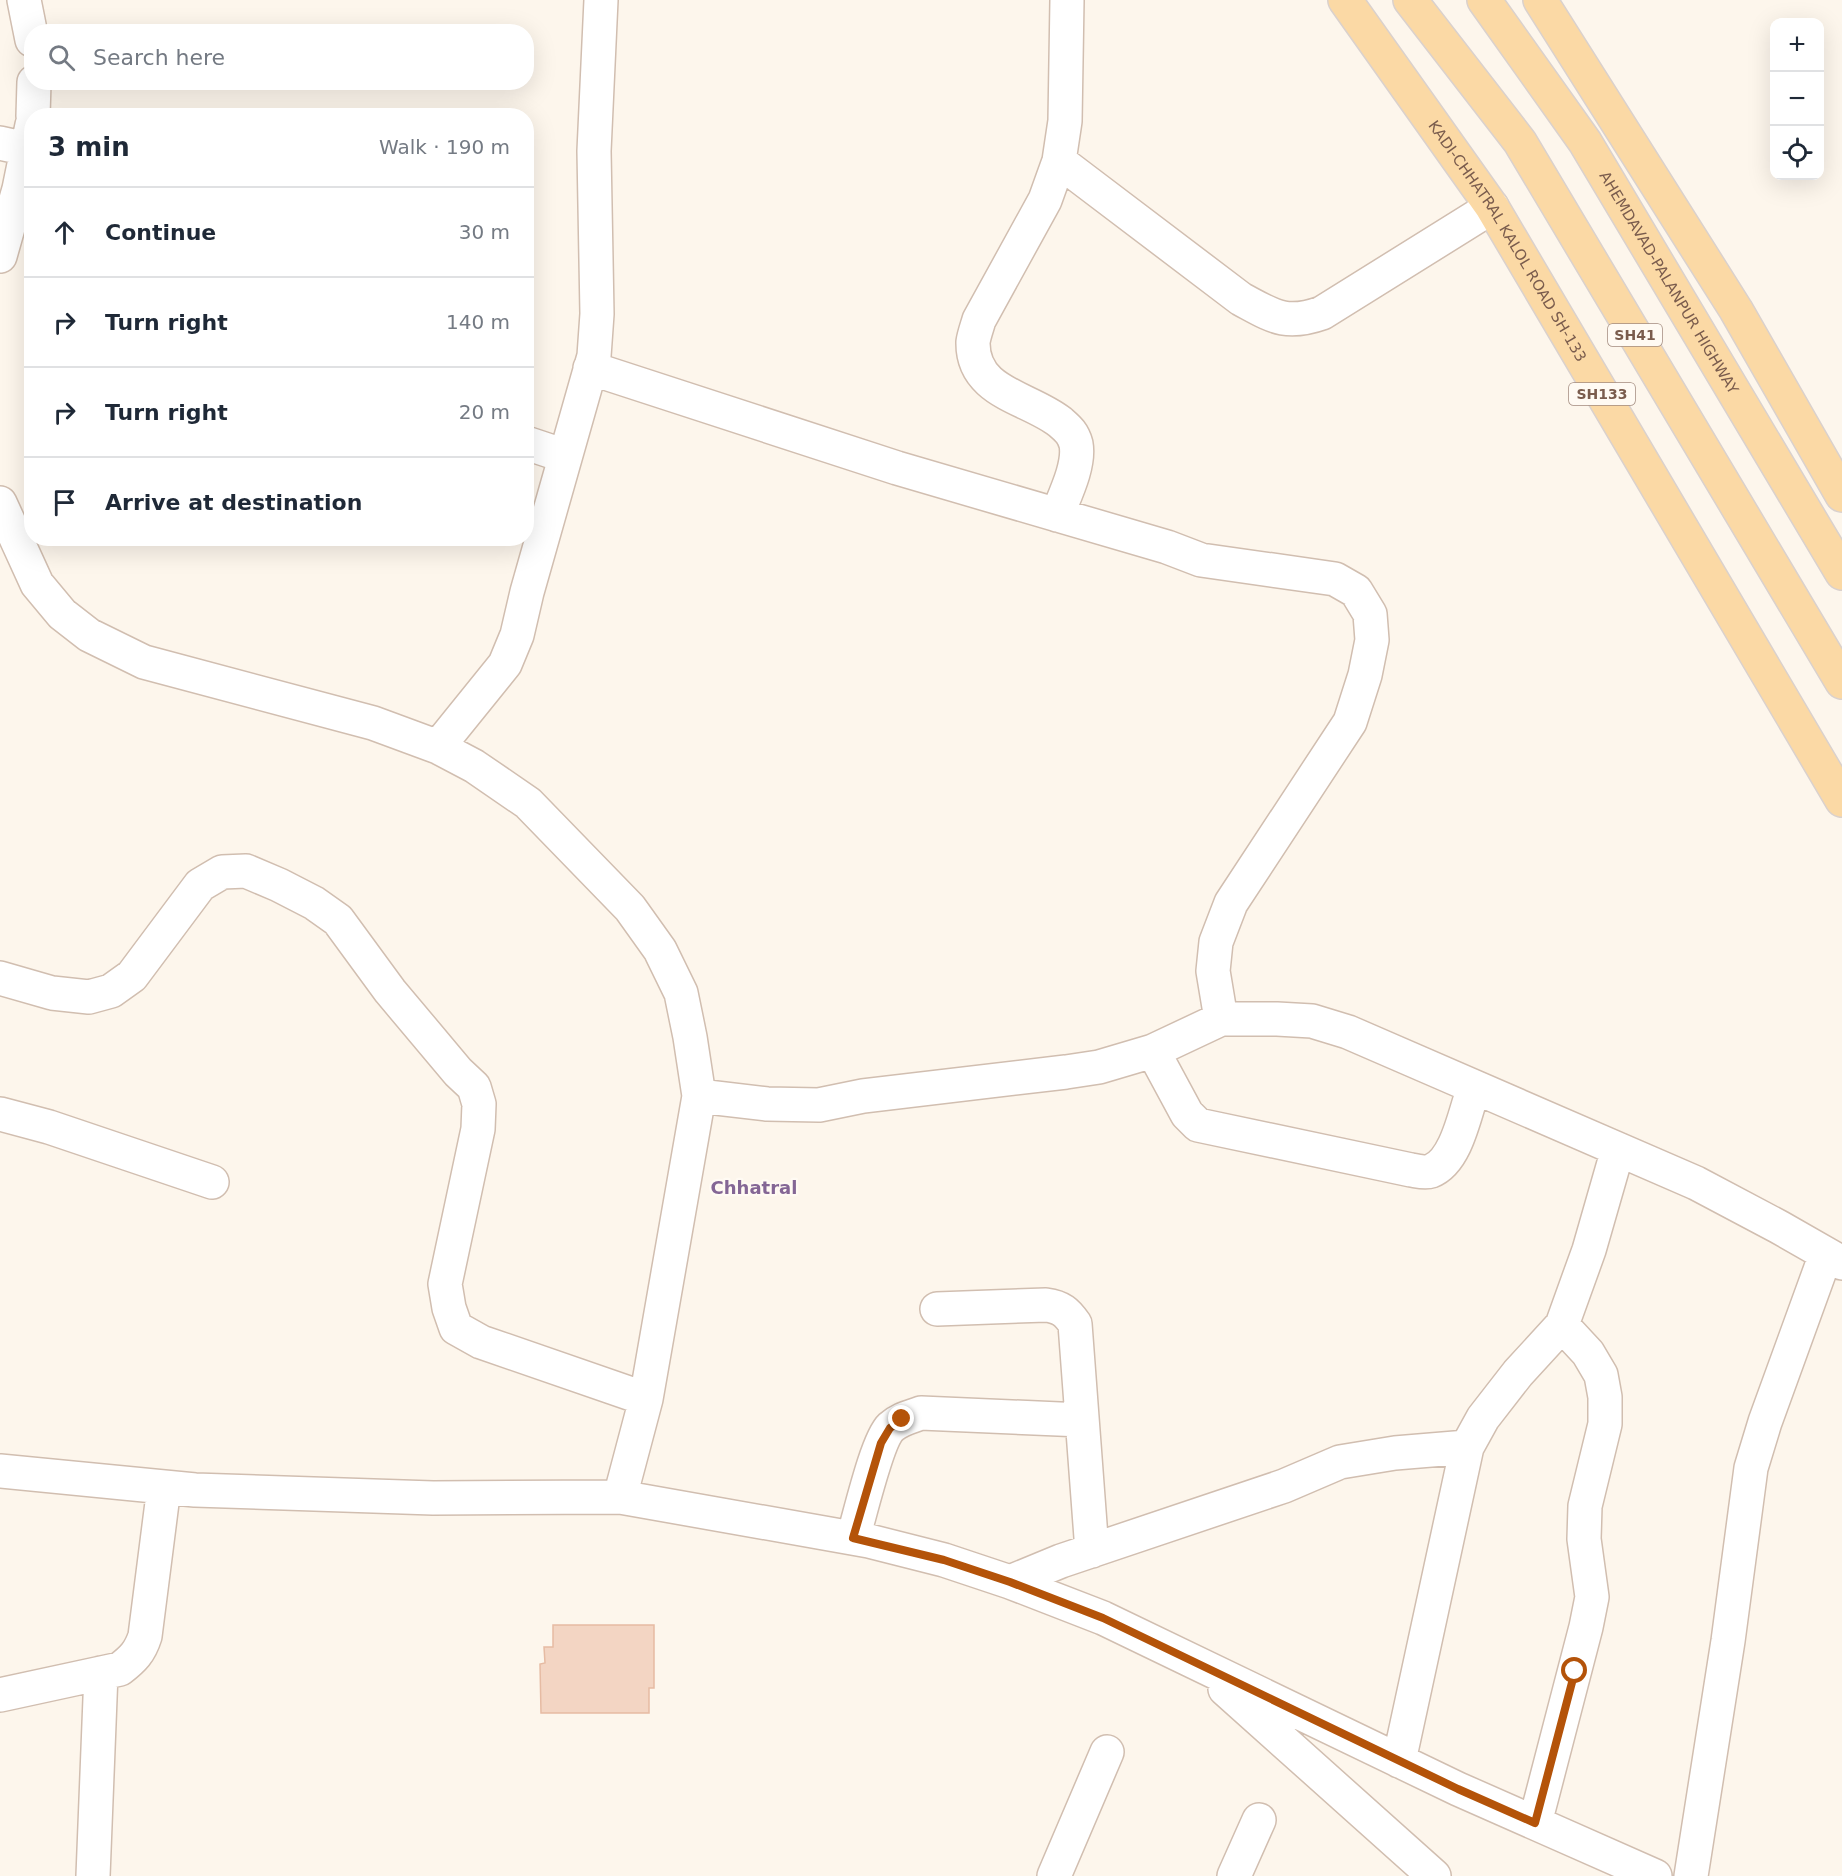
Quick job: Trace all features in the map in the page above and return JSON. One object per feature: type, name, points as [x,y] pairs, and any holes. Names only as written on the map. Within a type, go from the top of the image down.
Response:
[{"type":"main road","name":"KADI-CHHATRAL KALOL ROAD SH-133","points":[[1345,0],[1492,207],[1842,800]]},
{"type":"main road","name":"SH41","points":[[1410,0],[1520,142],[1842,682]]},
{"type":"main road","name":"AHEMDAVAD-PALANPUR HIGHWAY","points":[[1484,0],[1585,142],[1842,573]]},
{"type":"main road","points":[[1540,0],[1736,310],[1842,495]]},
{"type":"street","points":[[24,0],[29,24]]},
{"type":"street","points":[[438,747],[505,664],[517,635],[527,592],[594,356],[597,314],[594,151],[601,0]]},
{"type":"street","points":[[1057,515],[1074,471],[1076,446],[1071,431],[1054,417],[990,383],[977,369],[973,342],[979,320],[1045,200],[1059,160],[1065,122],[1067,0]]},
{"type":"street","points":[[0,256],[19,189],[24,151]]},
{"type":"street","points":[[1059,160],[1241,299],[1274,317],[1302,320],[1322,313],[1492,207]]},
{"type":"street","points":[[590,368],[897,468],[1167,547],[1201,560],[1335,579],[1356,591],[1370,614],[1372,640],[1365,675],[1350,722],[1231,903],[1216,942],[1213,972],[1221,1019]]},
{"type":"street","points":[[534,446],[565,456]]},
{"type":"street","points":[[0,504],[37,584],[62,614],[89,635],[144,662],[374,723],[438,747],[474,766],[528,803],[630,908],[660,950],[681,993],[699,1096],[646,1399],[620,1497]]},
{"type":"street","points":[[0,978],[52,993],[89,997],[111,991],[132,976],[200,885],[222,872],[246,871],[314,903],[338,920],[390,991],[458,1072],[474,1087],[479,1104],[478,1129],[445,1284],[449,1308],[456,1328],[481,1342],[646,1399]]},
{"type":"street","points":[[699,1096],[766,1104],[819,1105],[863,1096],[1099,1067],[1153,1051],[1221,1019],[1312,1021],[1348,1032],[1696,1183],[1834,1259],[1751,1468],[1728,1641],[1690,1876]]},
{"type":"street","points":[[1153,1051],[1187,1114],[1198,1125],[1428,1172],[1442,1165],[1452,1153],[1474,1087]]},
{"type":"street","points":[[0,1114],[49,1127],[212,1182]]},
{"type":"street","points":[[1399,1761],[1467,1447],[1483,1418],[1511,1382],[1562,1325],[1589,1250],[1618,1149]]},
{"type":"street","points":[[937,1310],[1046,1305],[1058,1307],[1068,1313],[1076,1324],[1092,1551]]},
{"type":"street","points":[[1535,1823],[1592,1597],[1584,1539],[1585,1506],[1605,1424],[1605,1397],[1601,1375],[1588,1353],[1562,1325]]},
{"type":"street","points":[[853,1538],[881,1443],[890,1428],[902,1419],[921,1413],[1082,1420]]},
{"type":"street","points":[[1010,1582],[1092,1551],[1284,1486],[1340,1462],[1395,1453],[1467,1447]]},
{"type":"street","points":[[0,1471],[195,1490],[433,1498],[620,1497],[853,1538],[944,1560],[1010,1582],[1103,1618],[1399,1761],[1655,1876]]},
{"type":"street","points":[[0,1695],[120,1669],[141,1650],[145,1635],[164,1487]]},
{"type":"street","points":[[1196,1663],[1434,1876]]},
{"type":"street","points":[[93,1876],[101,1673]]},
{"type":"street","points":[[1054,1876],[1107,1752]]},
{"type":"street","points":[[1234,1876],[1259,1820]]},
{"type":"building","points":[[553,1625],[654,1625],[654,1688],[649,1688],[649,1713],[541,1713],[540,1664],[545,1663],[544,1647],[553,1647]]},
{"type":"district","name":"Chhatral","points":[[754,1188]]},
{"type":"route","points":[[902,1419],[890,1428],[881,1443],[853,1538],[944,1560],[1010,1582],[1103,1618],[1458,1789],[1535,1823],[1575,1671]]}]
